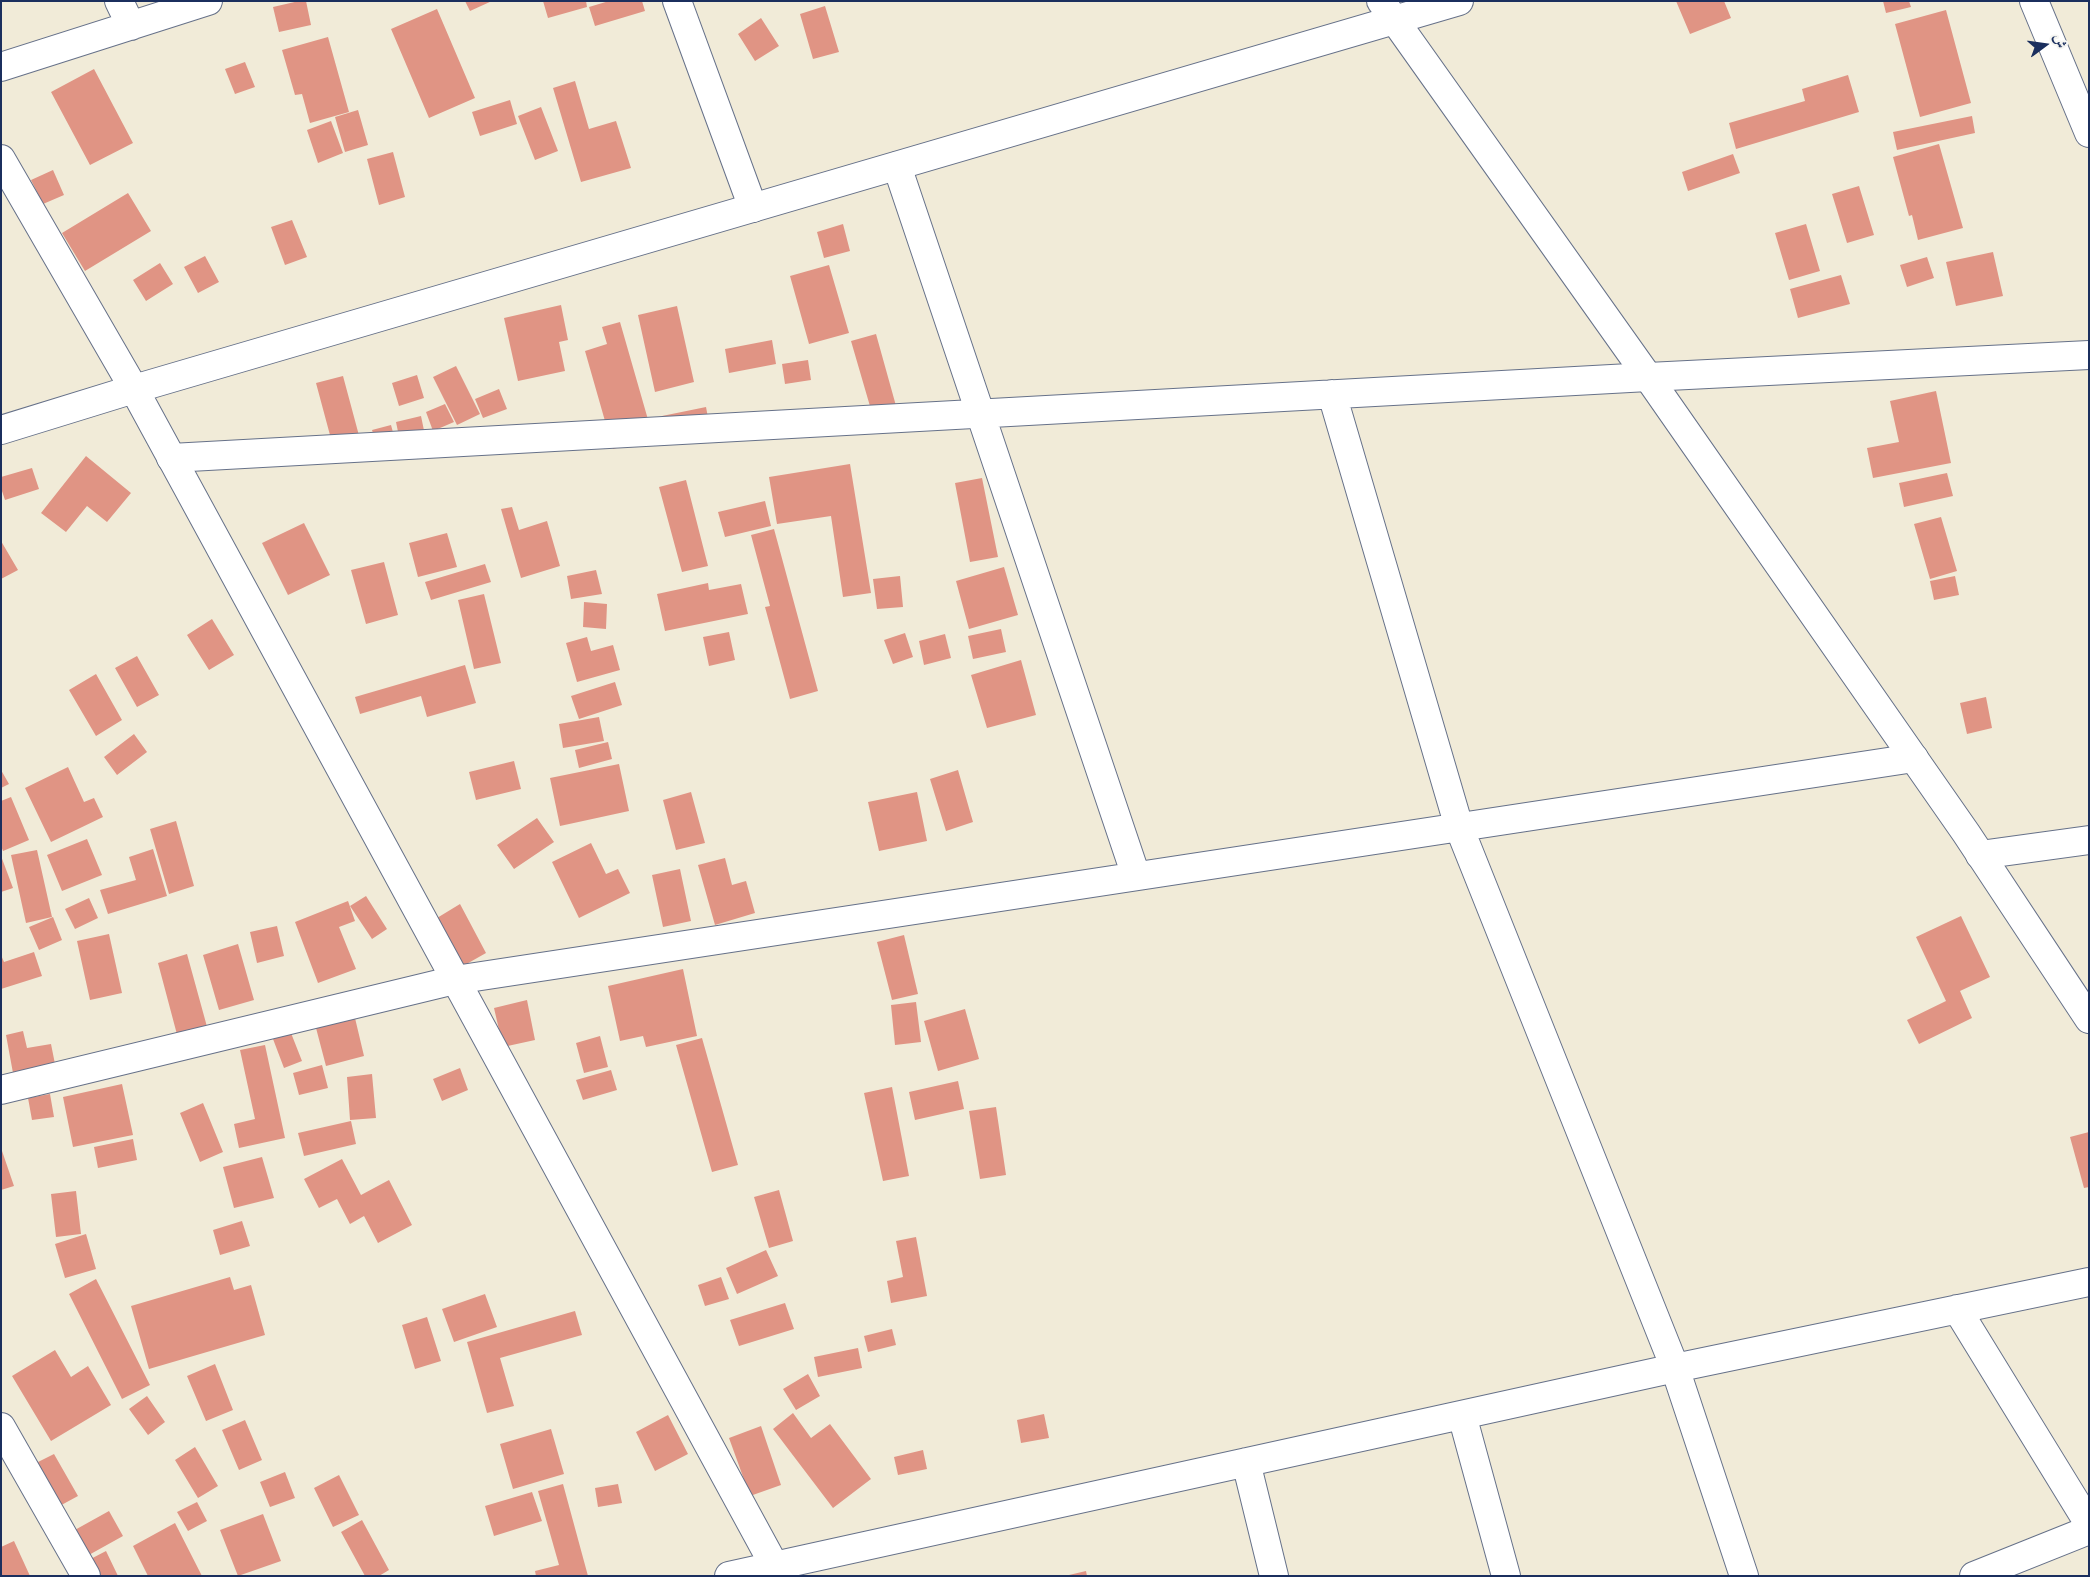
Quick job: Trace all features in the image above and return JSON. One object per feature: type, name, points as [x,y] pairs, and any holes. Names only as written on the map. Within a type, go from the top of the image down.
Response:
[{"type":"street","points":[[119,1],[131,26]]},
{"type":"street","points":[[1,68],[208,1]]},
{"type":"street","points":[[677,1],[752,208]]},
{"type":"street","points":[[1,430],[897,166],[1387,11],[1459,1]]},
{"type":"street","points":[[2034,1],[2089,133]]},
{"type":"street","points":[[1387,11],[1648,377],[1914,758],[2089,1019]]},
{"type":"street","points":[[1,159],[134,390],[777,1571]]},
{"type":"street","points":[[897,166],[1136,876]]},
{"type":"street","points":[[171,458],[2089,354]]},
{"type":"street","points":[[1332,394],[1459,827],[1675,1368],[1744,1576]]},
{"type":"street","points":[[1,1090],[455,980],[1914,758]]},
{"type":"street","points":[[1980,855],[2089,840]]},
{"type":"street","points":[[729,1576],[777,1571],[1246,1462],[1675,1368],[2089,1282]]},
{"type":"street","points":[[1958,1309],[2089,1524]]},
{"type":"street","points":[[1462,1415],[1506,1576]]},
{"type":"street","points":[[1,1427],[86,1576]]},
{"type":"street","points":[[1246,1462],[1274,1576]]},
{"type":"street","points":[[1974,1576],[2089,1530]]},
{"type":"building","points":[[306,1],[311,25],[279,32],[273,7]]},
{"type":"building","points":[[465,1],[492,1],[470,11]]},
{"type":"building","points":[[543,1],[586,1],[587,7],[548,18]]},
{"type":"building","points":[[609,1],[642,1],[645,11],[595,26],[589,7]]},
{"type":"building","points":[[1676,1],[1724,1],[1731,18],[1690,34]]},
{"type":"building","points":[[1883,1],[1909,1],[1911,7],[1886,13]]},
{"type":"building","points":[[825,6],[839,52],[813,59],[800,14]]},
{"type":"building","points":[[437,9],[475,98],[429,118],[391,29]]},
{"type":"building","points":[[1946,10],[1971,103],[1920,117],[1895,24]]},
{"type":"building","points":[[761,18],[779,46],[755,61],[738,34]]},
{"type":"building","points":[[328,37],[349,112],[310,123],[302,94],[295,95],[282,50]]},
{"type":"building","points":[[245,62],[255,87],[235,94],[225,69]]},
{"type":"building","points":[[94,69],[133,143],[90,165],[51,92]]},
{"type":"building","points":[[1848,75],[1859,112],[1736,149],[1729,123],[1805,101],[1802,89]]},
{"type":"building","points":[[575,81],[589,129],[616,121],[631,168],[581,182],[553,88]]},
{"type":"building","points":[[510,100],[517,124],[480,136],[472,112]]},
{"type":"building","points":[[541,107],[558,151],[535,160],[518,116]]},
{"type":"building","points":[[358,110],[368,145],[345,152],[335,117]]},
{"type":"building","points":[[1972,116],[1975,133],[1897,150],[1893,132]]},
{"type":"building","points":[[331,121],[343,153],[318,163],[307,130]]},
{"type":"building","points":[[1939,144],[1963,228],[1918,240],[1912,215],[1909,216],[1893,157]]},
{"type":"building","points":[[393,152],[405,197],[379,205],[367,159]]},
{"type":"building","points":[[1733,154],[1740,173],[1688,191],[1682,172]]},
{"type":"building","points":[[53,170],[64,195],[43,204],[31,180]]},
{"type":"building","points":[[1859,186],[1874,235],[1847,243],[1832,194]]},
{"type":"building","points":[[128,193],[151,231],[85,271],[62,233]]},
{"type":"building","points":[[292,220],[307,257],[285,265],[271,227]]},
{"type":"building","points":[[843,224],[850,251],[824,258],[817,232]]},
{"type":"building","points":[[1806,224],[1820,271],[1789,280],[1775,233]]},
{"type":"building","points":[[1993,252],[2003,296],[1956,306],[1946,262]]},
{"type":"building","points":[[205,256],[219,282],[198,293],[184,267]]},
{"type":"building","points":[[1927,257],[1934,278],[1907,287],[1900,265]]},
{"type":"building","points":[[160,263],[173,284],[146,301],[133,280]]},
{"type":"building","points":[[829,265],[849,333],[809,344],[790,276]]},
{"type":"building","points":[[1841,275],[1850,304],[1798,318],[1790,289]]},
{"type":"building","points":[[561,305],[568,340],[559,342],[565,371],[518,381],[504,318]]},
{"type":"building","points":[[677,306],[694,382],[655,392],[638,315]]},
{"type":"building","points":[[620,322],[653,437],[613,449],[585,351],[607,344],[602,327]]},
{"type":"building","points":[[876,334],[898,413],[874,420],[851,341]]},
{"type":"building","points":[[772,340],[776,364],[729,373],[725,349]]},
{"type":"building","points":[[808,360],[811,380],[785,384],[782,364]]},
{"type":"building","points":[[456,366],[480,414],[457,425],[433,377]]},
{"type":"building","points":[[417,375],[424,398],[399,406],[392,383]]},
{"type":"building","points":[[343,376],[361,443],[334,450],[316,383]]},
{"type":"building","points":[[499,389],[507,409],[483,418],[475,399]]},
{"type":"building","points":[[1936,391],[1951,463],[1873,478],[1867,448],[1899,442],[1890,401]]},
{"type":"building","points":[[445,404],[454,422],[433,431],[426,412]]},
{"type":"building","points":[[706,407],[711,433],[668,443],[662,416]]},
{"type":"building","points":[[421,416],[427,445],[402,451],[396,422]]},
{"type":"building","points":[[391,425],[397,447],[379,452],[372,430]]},
{"type":"building","points":[[86,456],[131,493],[107,522],[87,506],[66,532],[41,513]]},
{"type":"building","points":[[850,464],[871,593],[843,597],[831,516],[777,524],[769,477]]},
{"type":"building","points":[[32,468],[39,489],[5,500],[1,488],[1,477]]},
{"type":"building","points":[[1947,473],[1953,496],[1904,507],[1899,483]]},
{"type":"building","points":[[982,478],[998,557],[970,562],[955,483]]},
{"type":"building","points":[[686,480],[708,566],[682,572],[659,487]]},
{"type":"building","points":[[765,501],[771,526],[725,537],[718,512]]},
{"type":"building","points":[[512,507],[519,530],[547,521],[560,566],[521,578],[501,509]]},
{"type":"building","points":[[1941,517],[1957,571],[1930,579],[1914,524]]},
{"type":"building","points":[[304,523],[330,575],[288,595],[262,543]]},
{"type":"building","points":[[774,529],[818,691],[790,699],[765,607],[770,606],[751,535]]},
{"type":"building","points":[[447,533],[457,567],[418,577],[409,543]]},
{"type":"building","points":[[1,541],[18,570],[1,579]]},
{"type":"building","points":[[384,562],[398,615],[366,624],[351,570]]},
{"type":"building","points":[[485,564],[491,582],[431,600],[425,582]]},
{"type":"building","points":[[1004,567],[1018,615],[969,629],[956,581]]},
{"type":"building","points":[[596,570],[602,594],[571,599],[567,576]]},
{"type":"building","points":[[900,576],[903,607],[877,609],[873,579]]},
{"type":"building","points":[[1955,576],[1959,595],[1934,600],[1930,581]]},
{"type":"building","points":[[708,583],[709,590],[741,584],[748,614],[665,631],[657,594]]},
{"type":"building","points":[[484,594],[501,663],[474,669],[458,600]]},
{"type":"building","points":[[584,602],[607,604],[606,629],[583,627]]},
{"type":"building","points":[[212,619],[234,655],[209,670],[187,635]]},
{"type":"building","points":[[1001,629],[1006,652],[973,659],[968,636]]},
{"type":"building","points":[[729,632],[735,660],[709,666],[703,637]]},
{"type":"building","points":[[905,633],[913,657],[893,664],[884,640]]},
{"type":"building","points":[[945,634],[951,658],[924,665],[919,641]]},
{"type":"building","points":[[587,637],[591,651],[613,645],[620,670],[577,682],[566,643]]},
{"type":"building","points":[[137,656],[159,695],[137,707],[115,668]]},
{"type":"building","points":[[1021,660],[1036,715],[987,728],[971,675]]},
{"type":"building","points":[[465,665],[476,703],[427,717],[421,696],[360,714],[355,697]]},
{"type":"building","points":[[96,674],[122,720],[96,736],[69,690]]},
{"type":"building","points":[[615,682],[622,705],[579,719],[571,696]]},
{"type":"building","points":[[1986,697],[1992,728],[1967,734],[1960,703]]},
{"type":"building","points":[[599,717],[604,741],[563,748],[559,724]]},
{"type":"building","points":[[134,734],[147,752],[117,775],[104,757]]},
{"type":"building","points":[[608,742],[612,759],[579,768],[575,750]]},
{"type":"building","points":[[514,761],[521,789],[476,800],[469,772]]},
{"type":"building","points":[[619,764],[629,811],[560,826],[550,778]]},
{"type":"building","points":[[68,767],[84,802],[94,798],[103,817],[51,842],[25,788]]},
{"type":"building","points":[[1,770],[9,784],[1,788]]},
{"type":"building","points":[[958,770],[973,822],[946,831],[930,779]]},
{"type":"building","points":[[691,792],[705,843],[676,850],[663,800]]},
{"type":"building","points":[[917,792],[927,841],[879,851],[868,802]]},
{"type":"building","points":[[11,797],[29,840],[3,851],[1,846],[1,801]]},
{"type":"building","points":[[537,818],[554,842],[514,869],[497,845]]},
{"type":"building","points":[[176,821],[194,886],[169,894],[150,829]]},
{"type":"building","points":[[87,839],[102,875],[62,891],[47,855]]},
{"type":"building","points":[[591,843],[606,874],[618,869],[630,893],[579,918],[552,862]]},
{"type":"building","points":[[153,849],[167,896],[108,914],[100,890],[136,880],[129,857]]},
{"type":"building","points":[[37,850],[52,917],[26,923],[11,855]]},
{"type":"building","points":[[1,856],[13,888],[1,892]]},
{"type":"building","points":[[725,858],[732,885],[746,881],[755,913],[715,925],[698,865]]},
{"type":"building","points":[[680,869],[691,921],[663,927],[652,875]]},
{"type":"building","points":[[366,896],[387,929],[372,939],[350,906]]},
{"type":"building","points":[[89,898],[98,918],[75,929],[65,909]]},
{"type":"building","points":[[348,901],[355,921],[339,927],[356,969],[318,983],[295,922]]},
{"type":"building","points":[[460,904],[486,953],[463,966],[437,918]]},
{"type":"building","points":[[1961,916],[1990,977],[1960,991],[1972,1018],[1919,1044],[1907,1020],[1946,1001],[1916,937]]},
{"type":"building","points":[[53,917],[62,940],[39,950],[29,927]]},
{"type":"building","points":[[277,926],[284,956],[257,963],[250,932]]},
{"type":"building","points":[[109,934],[122,993],[90,1000],[77,941]]},
{"type":"building","points":[[904,935],[918,994],[892,1000],[877,942]]},
{"type":"building","points":[[238,944],[254,1000],[219,1010],[203,955]]},
{"type":"building","points":[[34,952],[42,976],[1,989],[1,955],[4,962]]},
{"type":"building","points":[[187,954],[209,1034],[179,1042],[158,963]]},
{"type":"building","points":[[683,969],[697,1036],[646,1047],[643,1036],[620,1041],[608,986]]},
{"type":"building","points":[[527,1000],[535,1040],[503,1047],[494,1008]]},
{"type":"building","points":[[916,1002],[921,1042],[895,1045],[891,1005]]},
{"type":"building","points":[[965,1009],[979,1059],[938,1071],[924,1021]]},
{"type":"building","points":[[355,1018],[364,1056],[326,1066],[316,1028]]},
{"type":"building","points":[[23,1031],[27,1048],[51,1044],[55,1064],[13,1073],[6,1035]]},
{"type":"building","points":[[291,1033],[302,1061],[284,1068],[273,1039]]},
{"type":"building","points":[[600,1036],[608,1067],[584,1073],[576,1043]]},
{"type":"building","points":[[702,1038],[738,1165],[712,1172],[676,1045]]},
{"type":"building","points":[[265,1045],[285,1138],[239,1148],[234,1124],[255,1119],[240,1050]]},
{"type":"building","points":[[322,1065],[328,1088],[299,1095],[293,1073]]},
{"type":"building","points":[[460,1068],[468,1090],[442,1101],[433,1079]]},
{"type":"building","points":[[611,1070],[617,1090],[583,1100],[576,1080]]},
{"type":"building","points":[[372,1074],[376,1118],[350,1120],[347,1077]]},
{"type":"building","points":[[958,1081],[964,1109],[915,1120],[909,1092]]},
{"type":"building","points":[[122,1084],[133,1135],[73,1147],[63,1097]]},
{"type":"building","points":[[892,1087],[909,1176],[883,1181],[864,1093]]},
{"type":"building","points":[[50,1094],[54,1117],[32,1120],[28,1098]]},
{"type":"building","points":[[203,1103],[223,1152],[200,1162],[180,1113]]},
{"type":"building","points":[[996,1107],[1006,1175],[980,1179],[969,1111]]},
{"type":"building","points":[[351,1121],[356,1144],[304,1156],[298,1133]]},
{"type":"building","points":[[2089,1132],[2089,1187],[2084,1188],[2070,1137]]},
{"type":"building","points":[[133,1139],[137,1160],[98,1168],[94,1147]]},
{"type":"building","points":[[1,1148],[14,1186],[1,1190]]},
{"type":"building","points":[[262,1157],[274,1198],[234,1208],[223,1167]]},
{"type":"building","points":[[342,1159],[361,1195],[389,1180],[412,1225],[378,1243],[364,1216],[350,1224],[337,1199],[319,1208],[304,1179]]},
{"type":"building","points":[[779,1190],[793,1241],[769,1248],[754,1197]]},
{"type":"building","points":[[76,1191],[81,1234],[56,1237],[51,1194]]},
{"type":"building","points":[[242,1221],[250,1246],[220,1255],[213,1230]]},
{"type":"building","points":[[86,1234],[96,1269],[65,1278],[55,1244]]},
{"type":"building","points":[[916,1237],[927,1296],[891,1303],[887,1281],[903,1277],[896,1241]]},
{"type":"building","points":[[766,1250],[778,1276],[737,1294],[726,1268]]},
{"type":"building","points":[[230,1277],[234,1290],[251,1285],[265,1335],[149,1369],[131,1306]]},
{"type":"building","points":[[721,1277],[729,1299],[705,1306],[698,1285]]},
{"type":"building","points":[[96,1279],[150,1385],[122,1399],[69,1294]]},
{"type":"building","points":[[485,1294],[497,1327],[454,1342],[442,1309]]},
{"type":"building","points":[[785,1303],[794,1329],[739,1346],[730,1320]]},
{"type":"building","points":[[575,1311],[582,1335],[500,1358],[514,1406],[487,1413],[467,1342]]},
{"type":"building","points":[[427,1317],[441,1361],[415,1369],[402,1325]]},
{"type":"building","points":[[892,1329],[896,1345],[868,1352],[864,1336]]},
{"type":"building","points":[[858,1348],[862,1368],[818,1377],[814,1357]]},
{"type":"building","points":[[55,1350],[71,1377],[88,1366],[111,1405],[51,1441],[12,1376]]},
{"type":"building","points":[[215,1364],[233,1410],[206,1421],[187,1376]]},
{"type":"building","points":[[808,1374],[820,1396],[796,1410],[783,1389]]},
{"type":"building","points":[[147,1396],[165,1422],[148,1435],[129,1409]]},
{"type":"building","points":[[793,1413],[811,1438],[830,1424],[871,1479],[833,1508],[773,1429]]},
{"type":"building","points":[[1044,1414],[1049,1438],[1021,1443],[1017,1420]]},
{"type":"building","points":[[668,1415],[688,1454],[655,1471],[636,1432]]},
{"type":"building","points":[[245,1420],[262,1460],[239,1470],[222,1430]]},
{"type":"building","points":[[761,1426],[781,1485],[750,1496],[729,1438]]},
{"type":"building","points":[[551,1429],[564,1474],[513,1489],[500,1444]]},
{"type":"building","points":[[195,1447],[218,1486],[198,1498],[175,1460]]},
{"type":"building","points":[[923,1450],[927,1469],[898,1475],[894,1457]]},
{"type":"building","points":[[54,1454],[78,1496],[54,1509],[30,1466]]},
{"type":"building","points":[[285,1472],[295,1498],[270,1507],[260,1482]]},
{"type":"building","points":[[339,1475],[359,1515],[333,1527],[314,1488]]},
{"type":"building","points":[[563,1484],[588,1576],[536,1576],[535,1571],[559,1565],[538,1491]]},
{"type":"building","points":[[618,1484],[622,1503],[598,1507],[595,1488]]},
{"type":"building","points":[[532,1492],[542,1521],[494,1536],[485,1506]]},
{"type":"building","points":[[197,1502],[207,1521],[188,1531],[177,1512]]},
{"type":"building","points":[[109,1511],[123,1536],[87,1556],[73,1531]]},
{"type":"building","points":[[263,1514],[281,1561],[238,1576],[220,1530]]},
{"type":"building","points":[[362,1520],[389,1570],[379,1576],[365,1576],[341,1532]]},
{"type":"building","points":[[175,1523],[202,1576],[148,1576],[133,1546]]},
{"type":"building","points":[[14,1541],[30,1576],[1,1576],[1,1547]]},
{"type":"building","points":[[106,1551],[118,1576],[87,1576],[81,1564]]},
{"type":"building","points":[[1086,1571],[1087,1576],[1069,1576],[1069,1575]]}]
